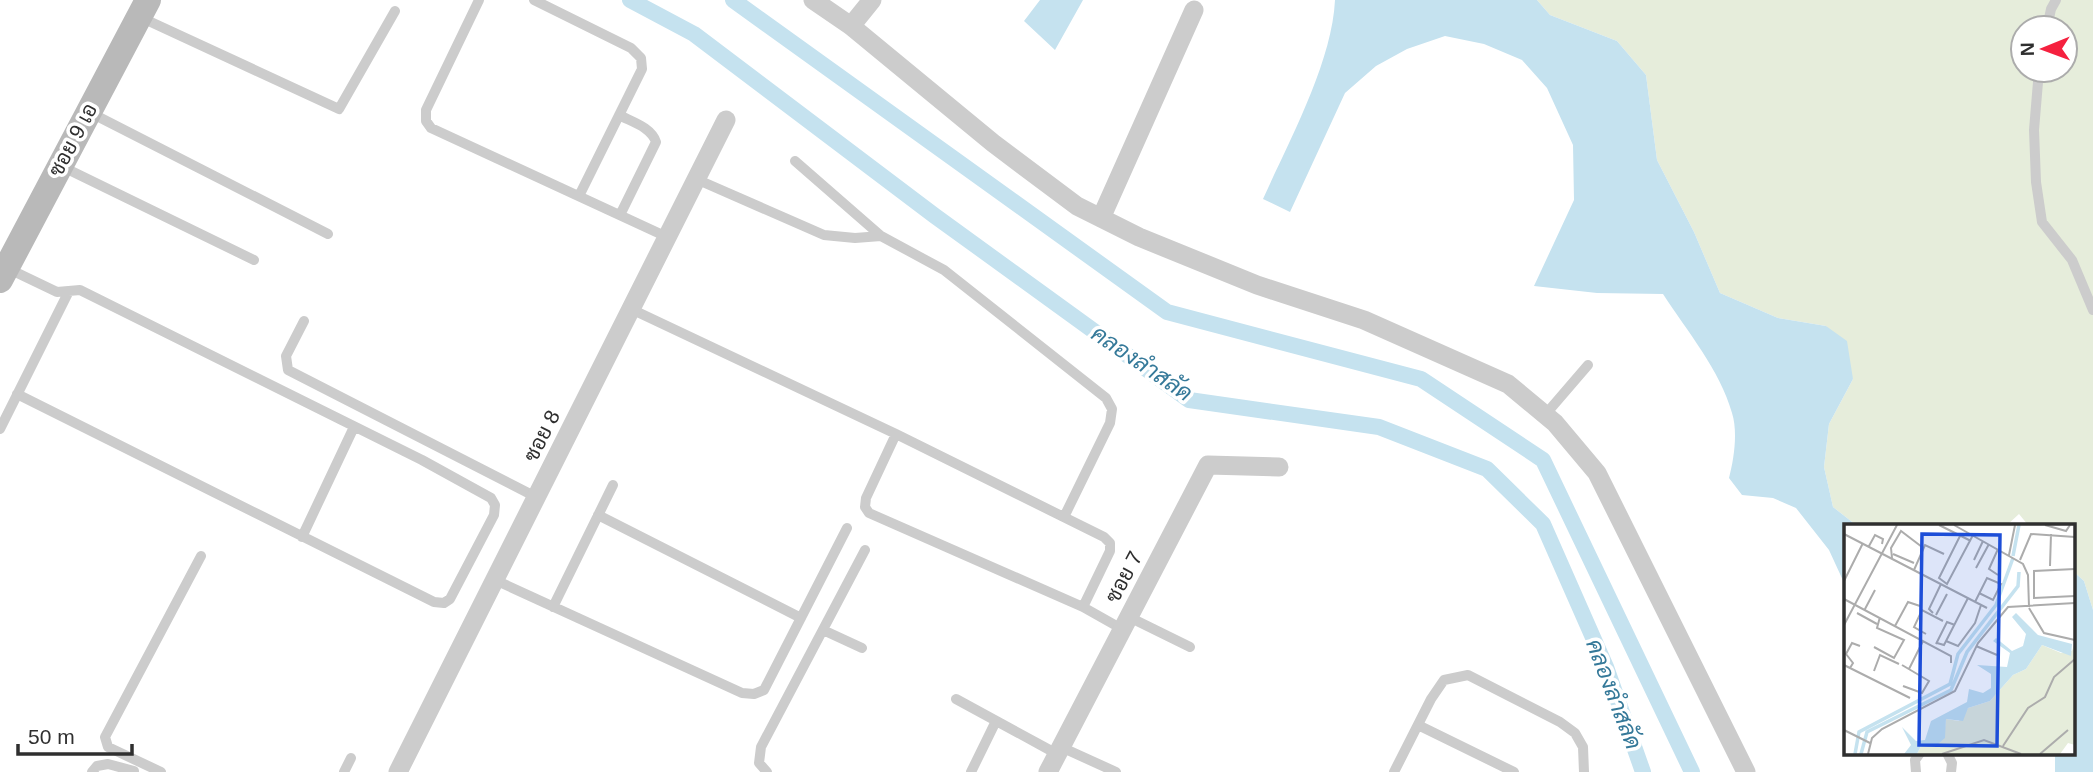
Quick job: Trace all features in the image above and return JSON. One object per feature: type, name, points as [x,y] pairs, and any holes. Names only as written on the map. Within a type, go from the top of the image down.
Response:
[{"type":"street","points":[[813,0],[851,26],[993,143],[1077,206],[1139,237],[1258,285],[1364,320],[1508,384],[1555,424],[1597,473],[1746,772]]},
{"type":"street","points":[[851,26],[872,0]]},
{"type":"street","name":"ซอย 9 เอ","points":[[3,274],[144,8]]},
{"type":"street","points":[[1101,218],[1194,10]]},
{"type":"street","name":"ซอย 8","points":[[398,772],[726,120]]},
{"type":"street","name":"ซอย 7","points":[[1056,758],[1208,466],[1279,467]]},
{"type":"lane","points":[[479,0],[426,110],[426,121],[431,128],[667,237]]},
{"type":"lane","points":[[534,0],[631,48],[641,58],[642,69],[579,197]]},
{"type":"lane","points":[[144,8],[339,110],[395,11]]},
{"type":"lane","points":[[2038,84],[2034,130],[2036,182],[2042,222],[2071,260],[2093,310]]},
{"type":"lane","points":[[88,111],[328,234]]},
{"type":"lane","points":[[619,116],[649,131],[656,142],[620,215]]},
{"type":"lane","points":[[795,161],[881,236],[944,270],[1106,398],[1112,410],[1110,423],[1064,517]]},
{"type":"lane","points":[[60,166],[254,260]]},
{"type":"lane","points":[[696,178],[824,234],[855,238],[881,236]]},
{"type":"lane","points":[[3,274],[57,292],[80,290],[491,498],[495,505],[494,515],[450,599],[444,603],[434,602],[18,394]]},
{"type":"lane","points":[[0,429],[69,291]]},
{"type":"lane","points":[[631,309],[896,433],[1104,537],[1110,542],[1110,551],[1083,607]]},
{"type":"lane","points":[[304,321],[286,356],[288,370],[536,497]]},
{"type":"lane","points":[[1545,415],[1588,365]]},
{"type":"lane","points":[[302,537],[354,427]]},
{"type":"lane","points":[[896,433],[866,498],[865,507],[869,513],[1083,607],[1190,647]]},
{"type":"lane","points":[[554,607],[613,485]]},
{"type":"lane","points":[[598,515],[801,618]]},
{"type":"lane","points":[[495,580],[742,693],[754,694],[764,690],[847,528]]},
{"type":"lane","points":[[767,772],[759,763],[761,747],[865,550]]},
{"type":"lane","points":[[161,772],[108,747],[105,737],[201,556]]},
{"type":"lane","points":[[823,630],[862,648]]},
{"type":"lane","points":[[1394,772],[1431,699],[1444,680],[1468,675],[1560,722],[1575,733],[1583,747],[1584,772]]},
{"type":"lane","points":[[956,699],[1056,758],[1116,772]]},
{"type":"lane","points":[[971,772],[996,721]]},
{"type":"lane","points":[[1418,725],[1514,772]]},
{"type":"lane","points":[[1916,772],[1915,760],[1919,754]]},
{"type":"lane","points":[[1948,754],[1952,763],[1951,772]]},
{"type":"lane","points":[[344,772],[351,758]]},
{"type":"lane","points":[[92,772],[97,766],[108,764],[134,771]]},
{"type":"green space","points":[[1537,0],[2093,0],[2093,610],[2084,581],[2076,574],[2076,524],[2027,524],[2019,514],[2008,524],[1855,524],[1833,507],[1824,467],[1829,424],[1853,379],[1826,326],[1778,318],[1720,293],[1694,232],[1657,160],[1646,75],[1617,41],[1550,15]]},
{"type":"water","points":[[1040,0],[1083,0],[1055,50],[1024,21]]},
{"type":"water","points":[[1335,0],[1537,0],[1550,15],[1617,41],[1646,75],[1657,160],[1694,232],[1720,293],[1778,318],[1826,326],[1847,341],[1853,379],[1829,424],[1824,467],[1833,507],[1855,524],[1844,524],[1844,583],[1829,550],[1796,508],[1773,498],[1742,495],[1729,478],[1734,454],[1735,428],[1727,397],[1702,351],[1663,294],[1597,293],[1534,286],[1574,200],[1573,145],[1547,88],[1522,60],[1484,44],[1445,36],[1407,49],[1376,66],[1345,93],[1290,212],[1263,199],[1308,101],[1332,24]]},
{"type":"water","points":[[2076,574],[2084,581],[2093,610],[2093,772],[2055,772],[2055,754],[2076,754]]},
{"type":"waterway","name":"คลองลำสลัด","points":[[630,0],[694,34],[935,216],[1189,400],[1379,427],[1487,469],[1543,524],[1606,667],[1643,772]]},
{"type":"waterway","points":[[733,0],[1167,312],[1421,379],[1543,460],[1692,772]]}]
